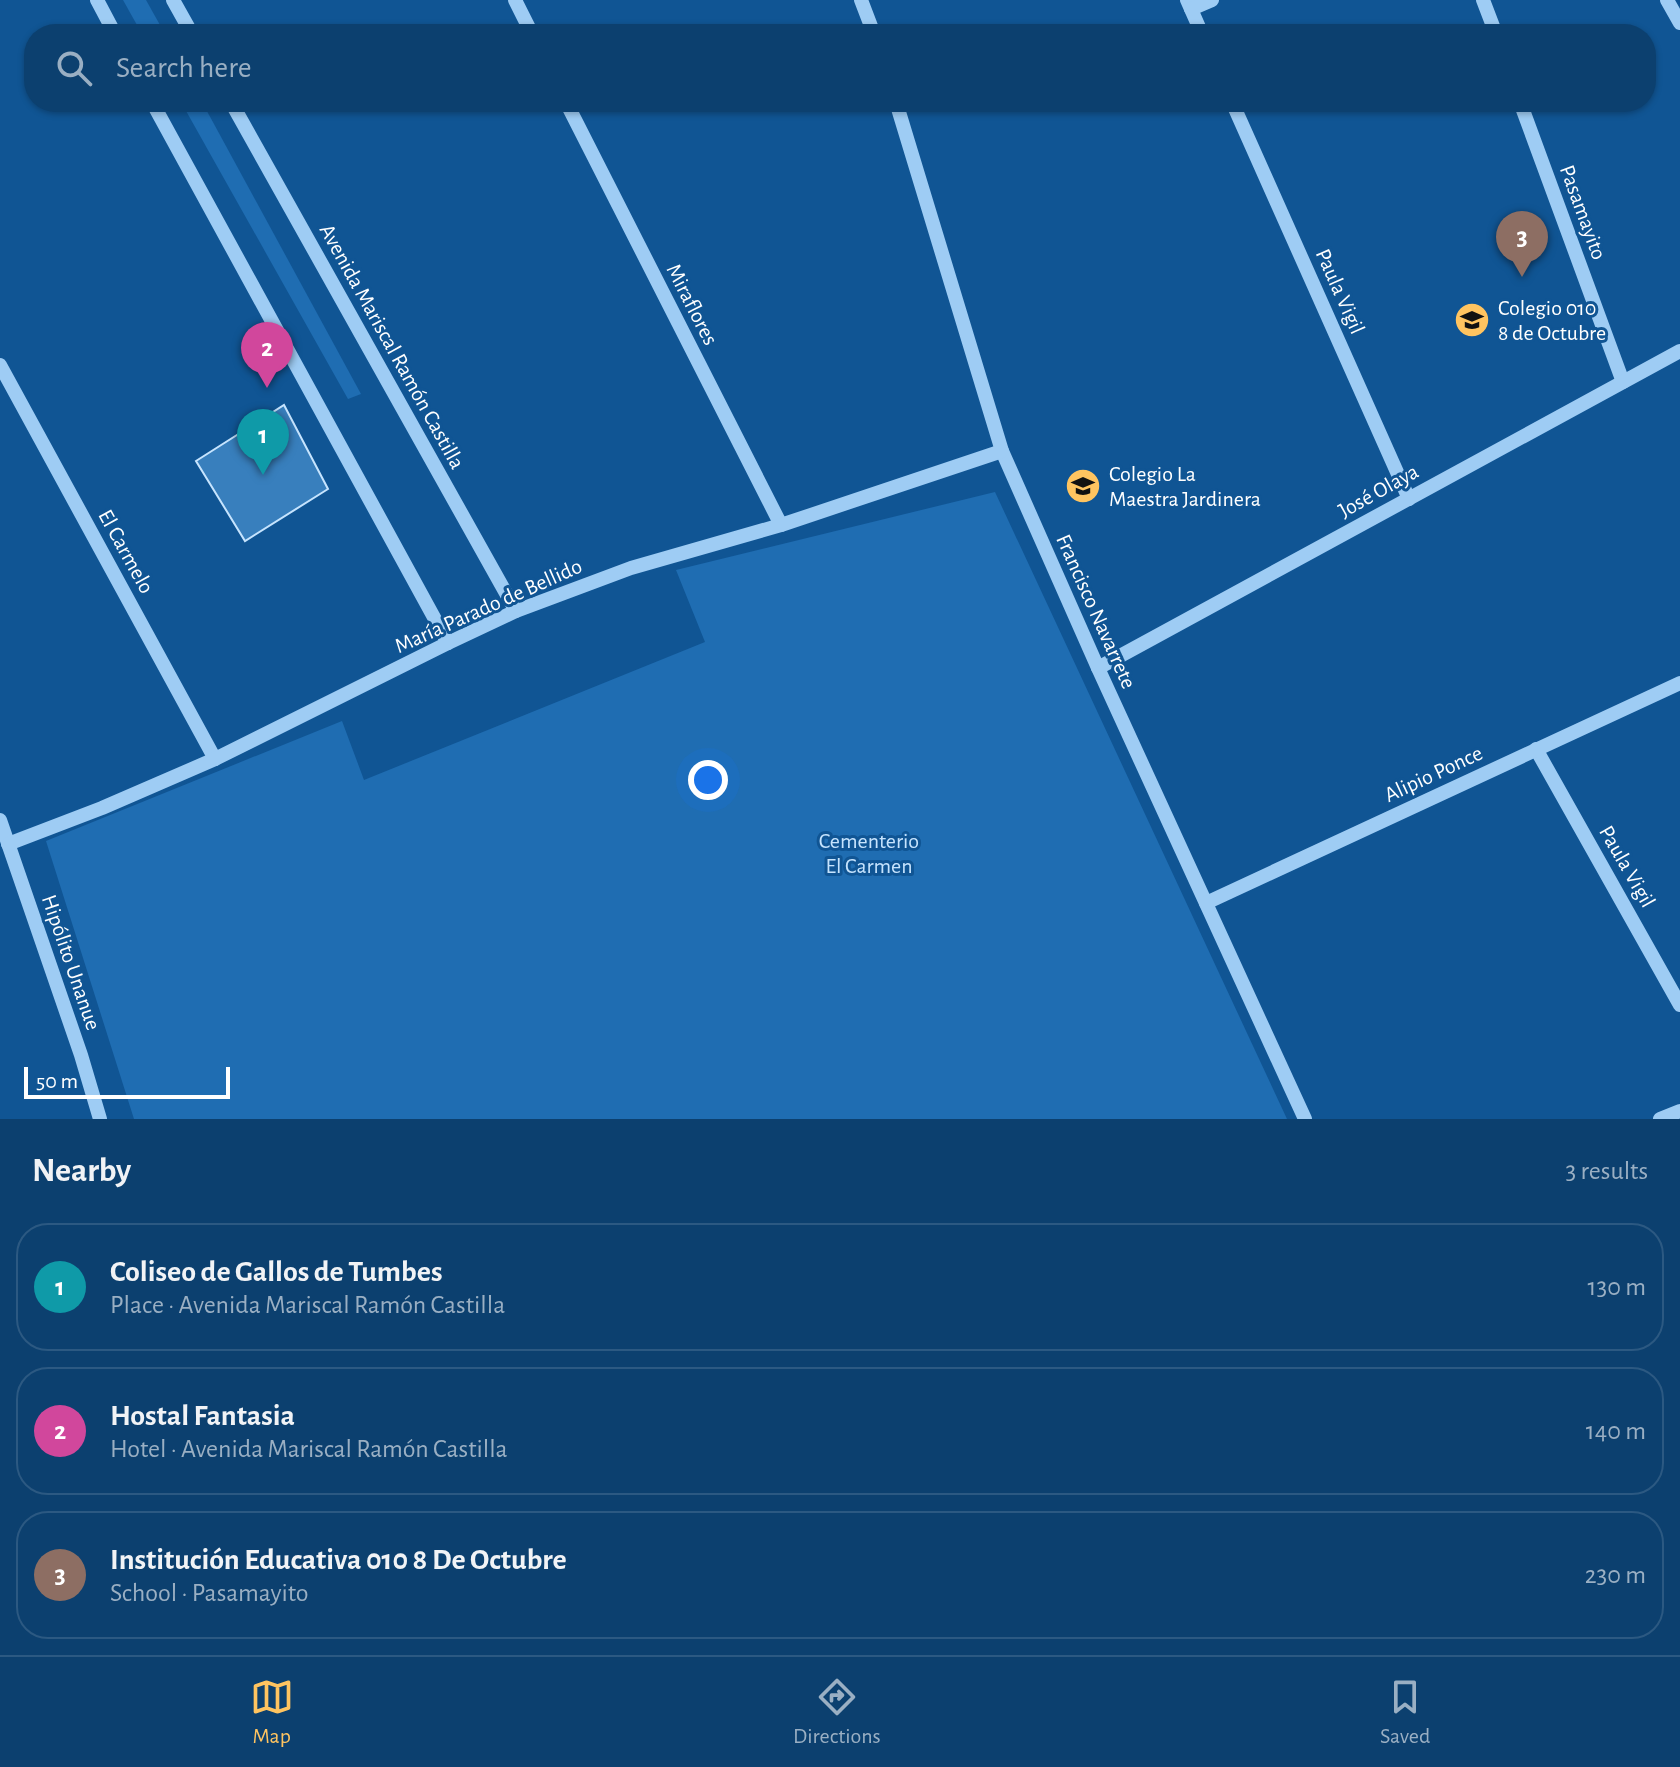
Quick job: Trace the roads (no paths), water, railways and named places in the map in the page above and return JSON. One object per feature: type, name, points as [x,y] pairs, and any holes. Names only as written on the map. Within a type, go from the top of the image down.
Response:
[{"type":"street","points":[[97,0],[110,24]]},
{"type":"street","points":[[173,0],[186,24]]},
{"type":"street","points":[[515,0],[527,24]]},
{"type":"street","points":[[861,0],[870,24]]},
{"type":"street","points":[[1198,24],[1189,5],[1212,0]]},
{"type":"street","points":[[1483,0],[1492,24]]},
{"type":"street","points":[[1667,0],[1680,23]]},
{"type":"street","points":[[157,112],[448,643]]},
{"type":"street","name":"Avenida Mariscal Ramón Castilla","points":[[237,112],[516,611]]},
{"type":"street","name":"Miraflores","points":[[571,112],[781,525]]},
{"type":"street","name":"Francisco Navarrete","points":[[899,112],[1002,451],[1305,1119]]},
{"type":"street","name":"Paula Vigil","points":[[1236,112],[1409,499]]},
{"type":"street","name":"Pasamayito","points":[[1524,112],[1623,382]]},
{"type":"street","name":"José Olaya","points":[[1098,668],[1680,351]]},
{"type":"street","name":"El Carmelo","points":[[0,365],[215,759]]},
{"type":"street","name":"María Parado de Bellido","points":[[8,844],[102,808],[215,759],[516,611],[631,568],[781,525],[1002,451]]},
{"type":"street","name":"Alipio Ponce","points":[[1206,903],[1680,683]]},
{"type":"street","name":"Paula Vigil","points":[[1536,749],[1680,1005]]},
{"type":"street","name":"Hipólito Unanue","points":[[0,820],[100,1119]]},
{"type":"street","points":[[1660,1119],[1680,1111]]},
{"type":"place","name":"Institución Educativa 010 8 De Octubre","points":[[1522,277]]},
{"type":"place","name":"Colegio 010 8 de Octubre","points":[[1472,320]]},
{"type":"place","name":"Hostal Fantasia","points":[[267,388]]},
{"type":"place","name":"Coliseo de Gallos de Tumbes","points":[[263,475]]},
{"type":"place","name":"Colegio La Maestra Jardinera","points":[[1083,486]]},
{"type":"park label","name":"Cementerio El Carmen","points":[[869,852]]}]
